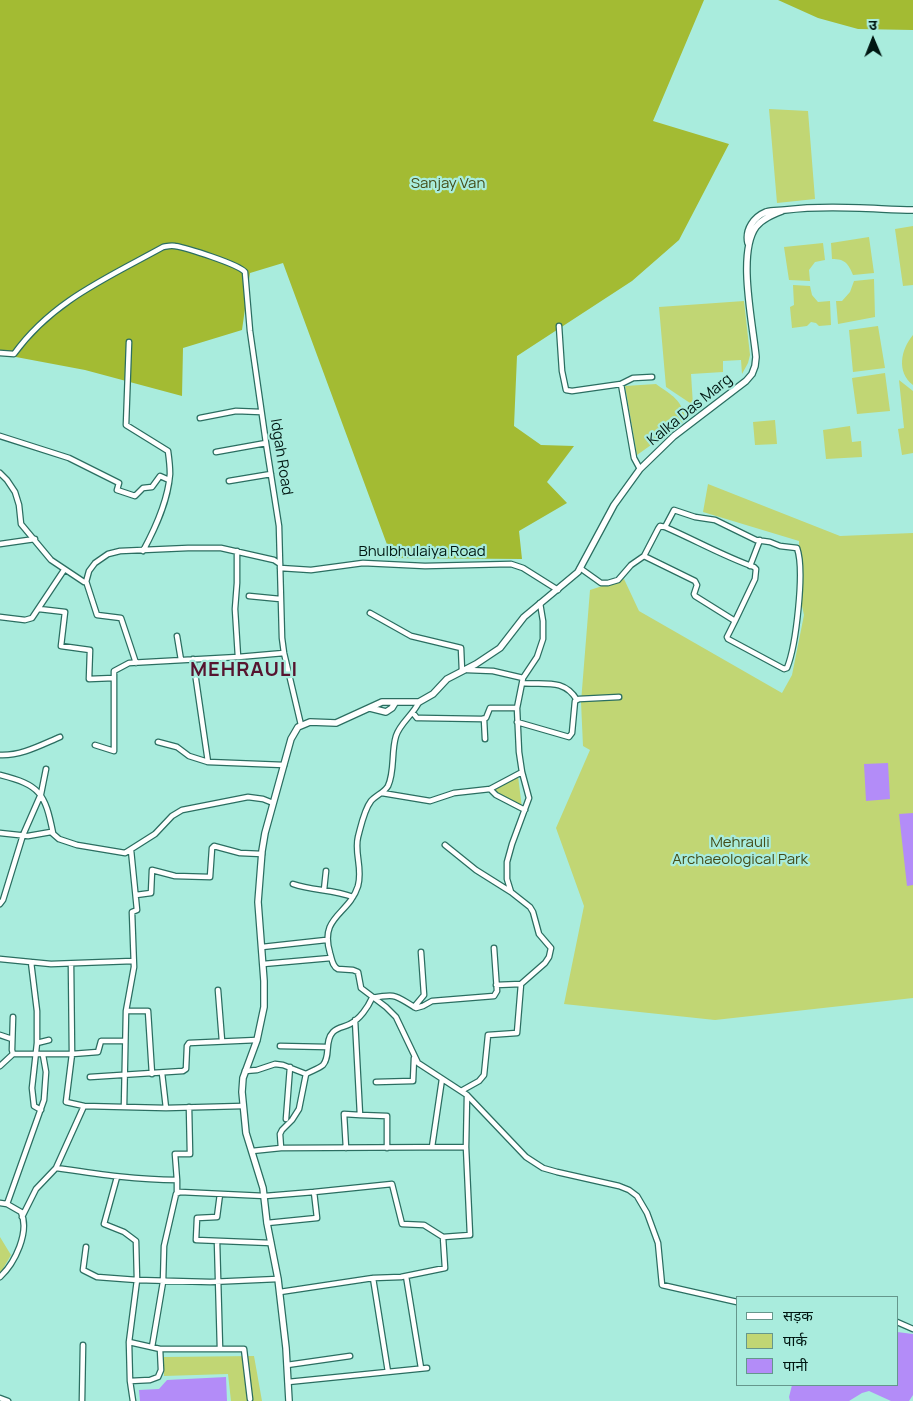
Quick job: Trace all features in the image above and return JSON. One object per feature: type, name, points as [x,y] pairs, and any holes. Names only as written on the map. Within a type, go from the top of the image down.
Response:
[{"type":"street","name":"Kalka Das Marg","points":[[558,590],[580,568],[614,505],[640,469],[674,436],[739,387],[752,374],[756,357],[746,264],[747,234],[752,223],[765,213],[782,210],[807,208],[913,210]]},
{"type":"street","name":"Idgah Road","points":[[0,353],[14,354],[35,328],[60,307],[85,290],[163,247],[170,245],[233,263],[245,272],[250,331],[279,526],[280,599],[284,653],[301,726]]},
{"type":"street","points":[[559,326],[562,371],[566,390],[572,391],[621,384],[629,379],[652,377]]},
{"type":"street","points":[[129,342],[126,425],[168,450],[169,480],[163,506],[154,529],[142,550]]},
{"type":"street","points":[[621,384],[634,458],[640,469]]},
{"type":"street","points":[[200,418],[236,411],[261,412]]},
{"type":"street","points":[[0,436],[78,461],[119,483],[117,490],[135,496],[143,488],[152,487],[160,476],[169,480]]},
{"type":"street","points":[[216,452],[266,443]]},
{"type":"street","points":[[0,473],[16,492],[21,524],[46,555],[64,570],[84,582],[86,581],[97,615],[121,618],[136,663]]},
{"type":"street","points":[[229,481],[271,474]]},
{"type":"street","points":[[580,568],[597,581],[608,583],[620,579],[631,565],[644,556],[660,526],[750,566],[756,570],[757,574],[727,637],[784,669],[787,668],[797,619],[799,554],[797,548],[780,546],[760,540],[715,520],[694,517],[674,510],[665,527]]},
{"type":"street","points":[[0,544],[35,539]]},
{"type":"street","points":[[750,566],[760,540]]},
{"type":"street","name":"Bhulbhulaiya Road","points":[[86,581],[91,567],[103,557],[114,552],[209,548],[237,551],[250,556],[274,560],[280,566],[311,570],[363,562],[426,566],[511,564],[523,568],[558,590]]},
{"type":"street","points":[[237,551],[235,609],[238,657]]},
{"type":"street","points":[[644,556],[695,581],[697,584],[695,596],[734,621]]},
{"type":"street","points":[[0,617],[32,618],[64,570]]},
{"type":"street","points":[[289,1401],[280,1292],[267,1223],[265,1196],[246,1132],[243,1106],[243,1078],[257,1040],[264,1007],[258,902],[262,854],[265,833],[291,739],[294,732],[310,722],[336,723],[382,702],[419,702],[433,694],[447,679],[489,657],[504,645],[518,624],[540,603],[558,590]]},
{"type":"street","points":[[249,596],[280,599]]},
{"type":"street","points":[[511,892],[507,880],[507,862],[516,829],[529,798],[522,772],[517,708],[522,681],[537,658],[543,639],[540,603]]},
{"type":"street","points":[[39,609],[65,612],[61,646],[90,650],[90,679],[114,678]]},
{"type":"street","points":[[370,614],[411,636],[461,648],[464,670]]},
{"type":"street","points":[[177,636],[181,660]]},
{"type":"street","points":[[95,745],[114,751],[114,671],[129,663],[284,653]]},
{"type":"street","points":[[193,659],[208,762]]},
{"type":"street","points":[[464,670],[493,671],[522,681],[562,685],[569,689],[577,700]]},
{"type":"street","points":[[577,700],[619,697]]},
{"type":"street","points":[[517,722],[570,737],[572,735],[574,702],[577,700]]},
{"type":"street","points":[[419,702],[396,735],[390,781],[386,789],[372,800],[368,806],[358,838],[360,875],[353,897],[329,928],[326,940],[335,968],[356,971],[360,986],[396,1017],[414,1057],[422,1067],[467,1095],[517,1150],[533,1163],[557,1172],[618,1186],[630,1190],[637,1196],[643,1204],[657,1237],[662,1285],[736,1302]]},
{"type":"street","points":[[370,708],[386,712],[395,703]]},
{"type":"street","points":[[485,738],[484,718],[491,708],[517,708]]},
{"type":"street","points":[[413,713],[418,718],[484,718]]},
{"type":"street","points":[[0,755],[21,753],[60,737]]},
{"type":"street","points":[[158,742],[177,746],[189,756],[208,762],[284,765]]},
{"type":"street","points":[[0,904],[3,900],[23,836],[41,794],[46,769]]},
{"type":"street","points":[[382,793],[430,801],[454,793],[490,789],[522,772]]},
{"type":"street","points":[[0,775],[19,780],[41,794],[48,810],[53,833],[58,839],[77,845],[121,853],[131,850],[155,834],[172,816],[182,810],[248,797],[263,799],[273,803]]},
{"type":"street","points":[[490,789],[496,796],[525,810]]},
{"type":"street","points":[[0,833],[23,836],[53,833]]},
{"type":"street","points":[[445,845],[476,870],[523,901],[534,912],[539,934],[551,948],[545,963],[521,984],[496,985]]},
{"type":"street","points":[[136,895],[151,893],[152,870],[175,876],[210,877],[212,848],[214,846],[240,852],[262,854]]},
{"type":"street","points":[[124,1107],[126,1011],[134,967],[132,912],[137,910],[131,850]]},
{"type":"street","points":[[324,890],[326,871]]},
{"type":"street","points":[[293,884],[312,890],[336,891],[353,897]]},
{"type":"street","points":[[262,947],[326,940]]},
{"type":"street","points":[[372,998],[388,995],[397,996],[414,1007],[420,1008],[432,1001],[494,996],[497,993],[494,948]]},
{"type":"street","points":[[414,1007],[424,995],[421,952]]},
{"type":"street","points":[[263,964],[331,958]]},
{"type":"street","points":[[0,960],[71,964],[133,961]]},
{"type":"street","points":[[32,962],[37,1010],[37,1043],[32,1088],[34,1106],[41,1110]]},
{"type":"street","points":[[71,964],[72,1054],[66,1102],[84,1106],[166,1108],[243,1106]]},
{"type":"street","points":[[461,1091],[480,1081],[484,1075],[488,1035],[516,1032],[521,984]]},
{"type":"street","points":[[218,990],[222,1041]]},
{"type":"street","points":[[281,1148],[280,1134],[299,1109],[306,1074],[323,1064],[326,1058],[329,1037],[334,1031],[355,1020],[366,1009],[372,998]]},
{"type":"street","points":[[126,1011],[148,1011],[152,1074]]},
{"type":"street","points":[[13,1017],[13,1054]]},
{"type":"street","points":[[355,1020],[360,1115]]},
{"type":"street","points":[[0,1035],[12,1039]]},
{"type":"street","points":[[37,1043],[49,1040]]},
{"type":"street","points":[[90,1077],[125,1076],[185,1070],[187,1046],[189,1043],[257,1040]]},
{"type":"street","points":[[0,1066],[13,1054],[43,1055],[98,1052],[101,1041],[125,1041]]},
{"type":"street","points":[[280,1046],[327,1047]]},
{"type":"street","points":[[7,1204],[44,1100],[46,1072],[43,1055]]},
{"type":"street","points":[[376,1082],[413,1081],[414,1057]]},
{"type":"street","points":[[245,1071],[257,1070],[271,1064],[280,1064],[306,1074]]},
{"type":"street","points":[[286,1119],[290,1067]]},
{"type":"street","points":[[162,1073],[166,1108]]},
{"type":"street","points":[[432,1147],[442,1079]]},
{"type":"street","points":[[177,1192],[265,1196],[392,1184],[402,1224],[424,1225],[443,1237],[470,1235],[466,1147],[467,1095]]},
{"type":"street","points":[[22,1217],[36,1189],[56,1168],[84,1106]]},
{"type":"street","points":[[152,1347],[163,1282],[164,1246],[177,1192],[175,1154],[190,1154],[188,1107]]},
{"type":"street","points":[[346,1148],[344,1114],[387,1116],[387,1148]]},
{"type":"street","points":[[252,1151],[281,1148],[466,1147]]},
{"type":"street","points":[[56,1168],[117,1177],[177,1180]]},
{"type":"street","points":[[117,1177],[104,1224],[124,1232],[136,1241],[137,1280],[129,1342],[130,1381],[133,1401]]},
{"type":"street","points":[[267,1223],[317,1218],[314,1192]]},
{"type":"street","points":[[220,1194],[218,1218],[198,1217],[196,1219],[196,1240],[271,1243]]},
{"type":"street","points":[[0,1203],[7,1204],[21,1212],[24,1227],[15,1259],[0,1277]]},
{"type":"street","points":[[280,1292],[373,1278],[406,1276],[445,1268],[443,1237]]},
{"type":"street","points":[[217,1241],[220,1349]]},
{"type":"street","points":[[86,1246],[83,1270],[97,1276],[163,1282],[278,1279]]},
{"type":"street","points":[[288,1382],[424,1368],[406,1276]]},
{"type":"street","points":[[373,1278],[388,1372]]},
{"type":"street","points":[[898,1322],[913,1329]]},
{"type":"street","points":[[129,1342],[160,1349],[244,1349],[250,1399]]},
{"type":"street","points":[[82,1401],[83,1345]]},
{"type":"street","points":[[130,1381],[150,1380],[158,1377],[161,1370],[160,1349]]},
{"type":"street","points":[[287,1365],[350,1356]]},
{"type":"street","points":[[0,1398],[8,1401]]},
{"type":"green space","name":"Sanjay Van","points":[[0,0],[704,0],[653,121],[729,144],[679,240],[632,281],[517,356],[514,426],[541,445],[574,446],[547,482],[567,503],[519,531],[522,559],[392,558],[283,263],[250,273],[242,330],[183,348],[182,396],[85,370],[0,354]]},
{"type":"green space","points":[[778,0],[913,0],[913,30],[858,29],[818,18]]},
{"type":"green space","points":[[769,109],[808,111],[815,199],[777,203]]},
{"type":"green space","points":[[913,226],[913,285],[903,286],[895,229]]},
{"type":"green space","points":[[869,237],[874,273],[853,275],[846,262],[832,259],[831,243]]},
{"type":"green space","points":[[823,243],[825,260],[815,262],[809,270],[810,281],[789,280],[784,247]]},
{"type":"green space","points":[[874,279],[875,317],[838,324],[836,301],[842,301],[850,292],[854,281]]},
{"type":"green space","points":[[793,285],[810,286],[812,295],[818,302],[830,301],[831,325],[819,326],[811,322],[807,326],[792,328],[790,307],[794,305]]},
{"type":"green space","points":[[744,301],[750,355],[742,374],[741,360],[723,361],[723,372],[691,374],[693,405],[666,387],[659,307]]},
{"type":"green space","points":[[878,326],[885,368],[853,372],[849,330]]},
{"type":"green space","points":[[913,335],[913,385],[904,374],[902,360],[906,347]]},
{"type":"green space","points":[[885,373],[890,411],[857,414],[852,378]]},
{"type":"green space","points":[[899,380],[913,391],[913,453],[902,455],[898,429],[904,428]]},
{"type":"green space","points":[[656,384],[672,395],[679,403],[686,420],[637,455],[625,386]]},
{"type":"green space","points":[[775,420],[777,444],[755,445],[753,422]]},
{"type":"green space","points":[[850,426],[852,442],[861,441],[862,457],[826,459],[823,430]]},
{"type":"green space","name":"Mehrauli Archaeological Park","points":[[708,484],[840,536],[913,533],[913,998],[715,1020],[564,1004],[584,906],[556,828],[590,750],[583,746],[581,702],[590,590],[624,579],[639,611],[782,693],[792,675],[804,615],[798,588],[799,541],[703,512]]},
{"type":"green space","points":[[518,776],[522,808],[493,792],[494,787]]},
{"type":"green space","points":[[0,1237],[11,1255],[0,1274]]},
{"type":"green space","points":[[254,1356],[262,1401],[231,1401],[228,1374],[164,1376],[164,1357]]},
{"type":"water","points":[[888,763],[890,799],[866,801],[864,764]]},
{"type":"water","points":[[913,813],[913,885],[907,886],[899,814]]},
{"type":"water","points":[[898,1332],[913,1334],[913,1395],[909,1401],[891,1401],[869,1391],[849,1401],[790,1401],[792,1386],[898,1386]]},
{"type":"water","points":[[226,1377],[227,1401],[140,1401],[139,1390],[159,1389],[167,1380]]},
{"type":"district","name":"MEHRAULI","points":[[244,670]]}]
